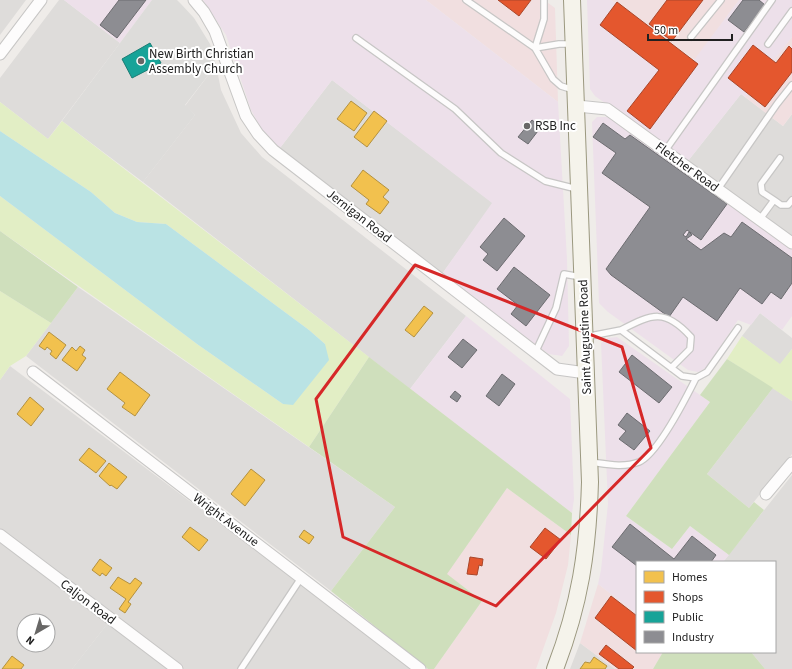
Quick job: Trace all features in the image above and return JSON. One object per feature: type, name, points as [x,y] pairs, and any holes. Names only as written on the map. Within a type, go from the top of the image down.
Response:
[{"type":"main road","name":"Saint Augustine Road","points":[[555,669],[567,638],[578,596],[585,562],[589,514],[590,462],[572,0]]},
{"type":"street","points":[[0,54],[41,0]]},
{"type":"street","name":"Jernigan Road","points":[[194,0],[204,12],[215,31],[246,116],[258,134],[273,150],[534,353],[557,369],[586,373]]},
{"type":"street","name":"Fletcher Road","points":[[576,98],[607,109],[792,243]]},
{"type":"street","name":"Wright Avenue","points":[[33,372],[420,669]]},
{"type":"street","points":[[766,494],[792,463]]},
{"type":"street","name":"Caljon Road","points":[[0,535],[177,669]]},
{"type":"lane","points":[[466,0],[535,48],[553,79],[576,98]]},
{"type":"lane","points":[[535,48],[544,19],[544,0]]},
{"type":"lane","points":[[691,37],[721,0]]},
{"type":"lane","points":[[666,151],[772,0]]},
{"type":"lane","points":[[768,44],[792,11]]},
{"type":"lane","points":[[356,38],[455,109],[501,153],[545,181],[580,189]]},
{"type":"lane","points":[[535,48],[559,44],[574,44]]},
{"type":"lane","points":[[718,189],[777,104],[792,85]]},
{"type":"lane","points":[[780,158],[761,184],[762,192],[781,205],[788,205],[792,200]]},
{"type":"lane","points":[[760,219],[774,200]]},
{"type":"lane","points":[[534,353],[556,308],[564,274],[583,278]]},
{"type":"lane","points":[[585,337],[621,330],[644,318],[655,315],[670,320],[682,327],[691,336],[690,349],[671,368]]},
{"type":"lane","points":[[590,462],[622,466],[640,462],[651,452],[680,410],[696,378],[707,372],[738,328]]},
{"type":"lane","points":[[621,330],[682,376],[696,378]]},
{"type":"lane","points":[[242,669],[301,578]]},
{"type":"highlighted area","points":[[415,265],[622,347],[651,448],[496,606],[343,537],[316,399]]},
{"type":"shaded area","points":[[0,0],[26,0],[0,35]]},
{"type":"shaded area","points":[[59,0],[64,0],[120,43],[48,139],[0,102],[0,78]]},
{"type":"shaded area","points":[[64,0],[152,0],[120,43]]},
{"type":"shaded area","points":[[152,0],[177,0],[181,4],[194,18],[210,44],[216,65],[185,105],[195,115],[143,182],[62,121]]},
{"type":"shaded area","points":[[203,0],[426,0],[558,102],[567,259],[569,346],[562,356],[549,354],[442,274],[492,203],[332,80],[280,148],[262,130],[251,110],[226,35]]},
{"type":"shaded area","points":[[426,0],[544,0],[555,8],[558,102]]},
{"type":"shaded area","points":[[587,0],[611,0],[694,60],[739,0],[792,0],[792,37],[745,97],[741,94],[688,161],[595,96],[590,89]]},
{"type":"shaded area","points":[[611,0],[739,0],[695,60]]},
{"type":"shaded area","points":[[792,37],[792,114],[783,126],[745,97]]},
{"type":"shaded area","points":[[216,65],[221,90],[241,133],[262,157],[466,316],[410,389],[143,182],[195,115],[185,106]]},
{"type":"shaded area","points":[[332,80],[493,203],[442,274],[280,148]]},
{"type":"shaded area","points":[[741,94],[783,126],[792,114],[792,237],[688,161]]},
{"type":"shaded area","points":[[597,117],[609,117],[792,250],[792,316],[782,330],[760,313],[751,325],[738,320],[706,368],[698,372],[688,370],[608,312],[599,303],[592,122]]},
{"type":"shaded area","points":[[78,287],[395,507],[331,591],[26,356]]},
{"type":"shaded area","points":[[760,313],[792,338],[792,349],[780,365],[742,336]]},
{"type":"shaded area","points":[[466,316],[570,399],[574,499],[572,513],[410,389]]},
{"type":"shaded area","points":[[617,337],[710,402],[626,516],[672,549],[690,526],[729,555],[724,561],[636,561],[636,613],[598,584],[601,570],[608,504],[601,343],[608,338]]},
{"type":"shaded area","points":[[10,366],[413,669],[184,669],[0,529],[0,380]]},
{"type":"shaded area","points":[[773,388],[792,401],[792,454],[749,508],[707,474]]},
{"type":"shaded area","points":[[792,475],[792,669],[765,669],[752,653],[776,653],[776,561],[724,561]]},
{"type":"shaded area","points":[[507,488],[571,535],[568,565],[556,613],[536,669],[434,669],[482,601],[446,574]]},
{"type":"shaded area","points":[[0,540],[108,623],[72,669],[0,669]]},
{"type":"shaded area","points":[[598,584],[636,613],[636,653],[662,653],[653,669],[615,669],[580,643]]},
{"type":"shaded area","points":[[108,623],[167,669],[72,669]]},
{"type":"shaded area","points":[[580,643],[615,669],[570,669]]},
{"type":"green space","points":[[0,102],[48,139],[62,121],[369,357],[309,447],[0,231],[0,196],[197,344],[283,404],[325,344],[309,330],[166,224],[137,222],[115,213],[91,192],[0,131]]},
{"type":"green space","points":[[0,231],[78,287],[51,323],[0,291]]},
{"type":"green space","points":[[0,291],[51,323],[26,356],[10,366],[0,380]]},
{"type":"green space","points":[[742,336],[780,364],[792,349],[792,401],[727,359]]},
{"type":"green space","points":[[369,357],[572,513],[571,535],[507,488],[447,574],[482,601],[434,669],[428,669],[331,591],[395,507],[309,447]]},
{"type":"green space","points":[[727,359],[773,388],[707,474],[749,508],[754,502],[764,510],[729,555],[690,526],[672,549],[626,516],[710,402],[700,395]]},
{"type":"green space","points":[[662,653],[752,653],[765,669],[653,669]]},
{"type":"water","points":[[0,131],[91,192],[115,213],[137,222],[166,224],[309,330],[325,344],[329,360],[293,405],[283,404],[197,344],[0,196]]},
{"type":"building: Homes","points":[[351,101],[367,113],[354,131],[337,119]]},
{"type":"building: Homes","points":[[374,111],[387,121],[367,147],[354,137]]},
{"type":"building: Homes","points":[[363,170],[389,190],[383,197],[389,202],[380,214],[366,204],[369,200],[351,186]]},
{"type":"building: Homes","points":[[424,306],[433,313],[414,337],[405,330]]},
{"type":"building: Homes","points":[[49,332],[66,345],[56,359],[50,354],[52,351],[47,347],[45,350],[39,346]]},
{"type":"building: Homes","points":[[80,346],[85,350],[82,355],[86,358],[77,371],[62,360],[72,347],[76,351]]},
{"type":"building: Homes","points":[[120,372],[150,395],[135,416],[122,407],[125,403],[107,389]]},
{"type":"building: Homes","points":[[30,397],[44,409],[31,426],[17,414]]},
{"type":"building: Homes","points":[[89,448],[106,461],[96,473],[79,460]]},
{"type":"building: Homes","points":[[109,463],[127,477],[117,489],[111,485],[110,486],[99,476]]},
{"type":"building: Homes","points":[[251,469],[265,480],[245,506],[231,494]]},
{"type":"building: Homes","points":[[190,527],[208,540],[199,551],[182,537]]},
{"type":"building: Homes","points":[[304,530],[314,537],[309,544],[299,537]]},
{"type":"building: Homes","points":[[100,559],[112,568],[106,576],[102,573],[100,576],[92,570]]},
{"type":"building: Homes","points":[[118,577],[130,584],[135,578],[142,583],[128,602],[131,604],[125,613],[119,609],[126,599],[110,588]]},
{"type":"building: Homes","points":[[12,656],[24,665],[21,669],[2,669]]},
{"type":"building: Homes","points":[[594,657],[607,666],[605,669],[580,669],[585,662],[590,663]]},
{"type":"building: Shops","points":[[498,0],[531,0],[519,16]]},
{"type":"building: Shops","points":[[667,0],[703,0],[672,41],[649,24]]},
{"type":"building: Shops","points":[[617,2],[698,64],[650,129],[627,111],[659,70],[600,25]]},
{"type":"building: Shops","points":[[753,45],[776,63],[789,46],[792,49],[792,72],[765,107],[728,78]]},
{"type":"building: Shops","points":[[545,528],[561,540],[546,559],[530,547]]},
{"type":"building: Shops","points":[[470,557],[483,559],[482,566],[479,565],[477,575],[467,574]]},
{"type":"building: Shops","points":[[611,596],[636,615],[636,650],[595,618]]},
{"type":"building: Shops","points":[[606,645],[634,667],[632,669],[619,669],[599,654]]},
{"type":"building: Public","name":"New Birth Christian Assembly Church","points":[[150,43],[161,63],[132,78],[122,59]]},
{"type":"building: Industry","points":[[119,0],[146,0],[117,38],[100,25]]},
{"type":"building: Industry","points":[[743,0],[759,0],[765,5],[744,32],[728,20]]},
{"type":"building: Industry","points":[[532,120],[541,127],[528,144],[518,137]]},
{"type":"building: Industry","points":[[603,123],[625,139],[630,135],[727,204],[701,240],[687,230],[683,235],[686,237],[689,232],[692,235],[686,239],[701,250],[724,233],[731,237],[742,222],[792,258],[792,283],[781,299],[771,292],[762,304],[740,288],[717,321],[683,297],[669,317],[611,275],[606,269],[650,207],[602,173],[616,153],[593,137]]},
{"type":"building: Industry","points":[[504,218],[525,236],[497,271],[483,260],[488,254],[480,247]]},
{"type":"building: Industry","points":[[514,267],[550,295],[526,326],[511,314],[518,305],[497,289]]},
{"type":"building: Industry","points":[[463,339],[477,350],[462,368],[448,357]]},
{"type":"building: Industry","points":[[632,355],[672,387],[659,403],[619,372]]},
{"type":"building: Industry","points":[[502,374],[515,384],[499,406],[486,396]]},
{"type":"building: Industry","points":[[455,391],[461,396],[457,402],[450,397]]},
{"type":"building: Industry","points":[[627,413],[650,431],[634,450],[619,439],[626,431],[618,425]]},
{"type":"building: Industry","points":[[630,524],[674,559],[692,536],[716,555],[712,561],[636,561],[636,565],[612,547]]},
{"type":"place","name":"New Birth Christian Assembly Church","points":[[141,61]]},
{"type":"place","name":"RSB Inc","points":[[527,126]]}]
